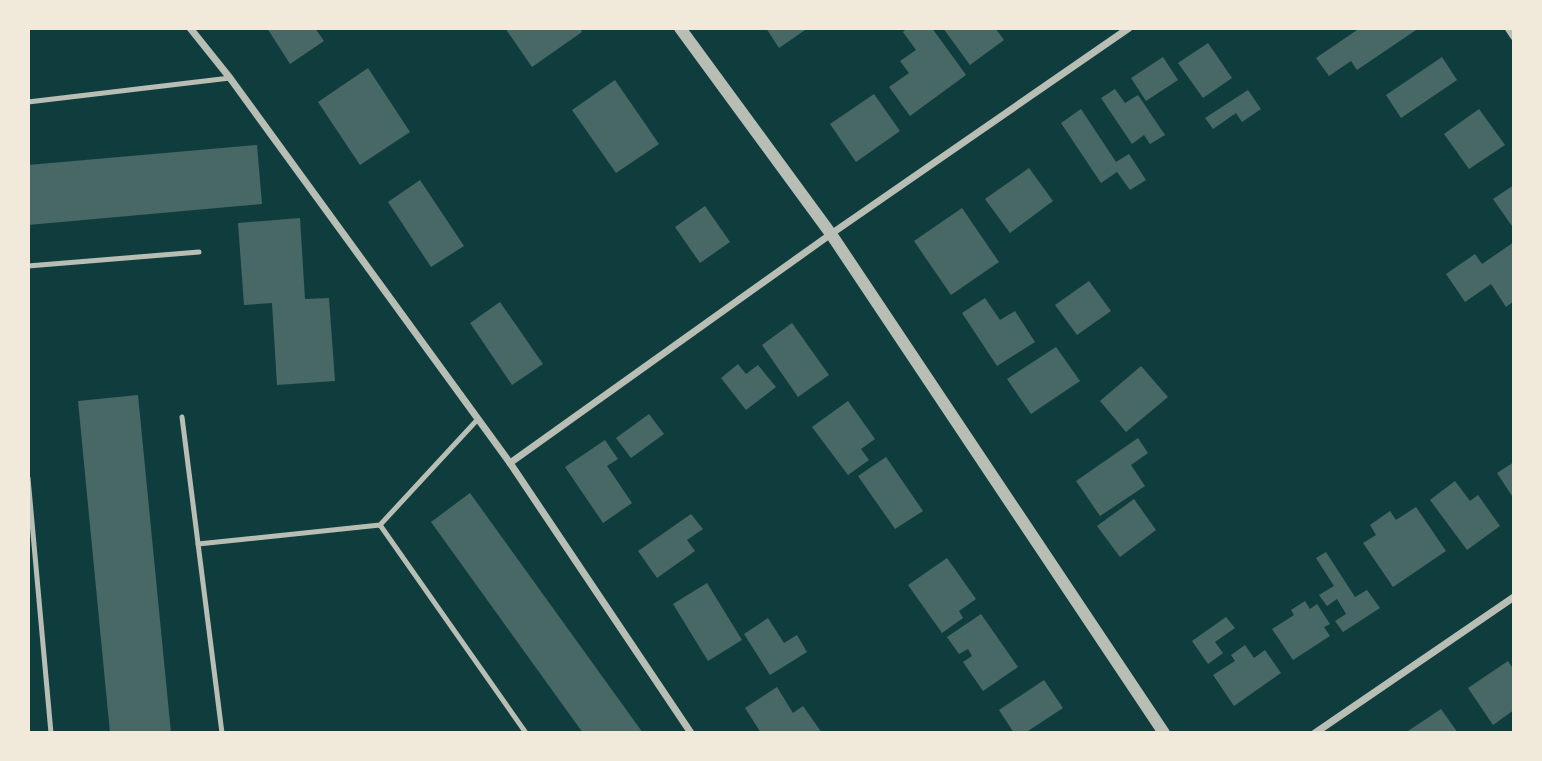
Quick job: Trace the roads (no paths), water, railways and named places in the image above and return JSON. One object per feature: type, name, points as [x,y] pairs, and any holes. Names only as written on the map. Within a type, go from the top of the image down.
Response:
[{"type":"street","points":[[190,28],[230,78],[510,463],[691,733]]},
{"type":"street","points":[[680,28],[831,234],[1164,733]]},
{"type":"street","points":[[510,463],[831,234],[1129,28]]},
{"type":"street","points":[[1508,28],[1514,37]]},
{"type":"street","points":[[1315,733],[1514,597]]},
{"type":"lane","points":[[28,102],[230,78]]},
{"type":"lane","points":[[28,266],[199,252]]},
{"type":"lane","points":[[182,417],[222,733]]},
{"type":"lane","points":[[198,544],[380,525],[478,419]]},
{"type":"lane","points":[[28,478],[51,733]]},
{"type":"lane","points":[[380,525],[526,733]]}]
